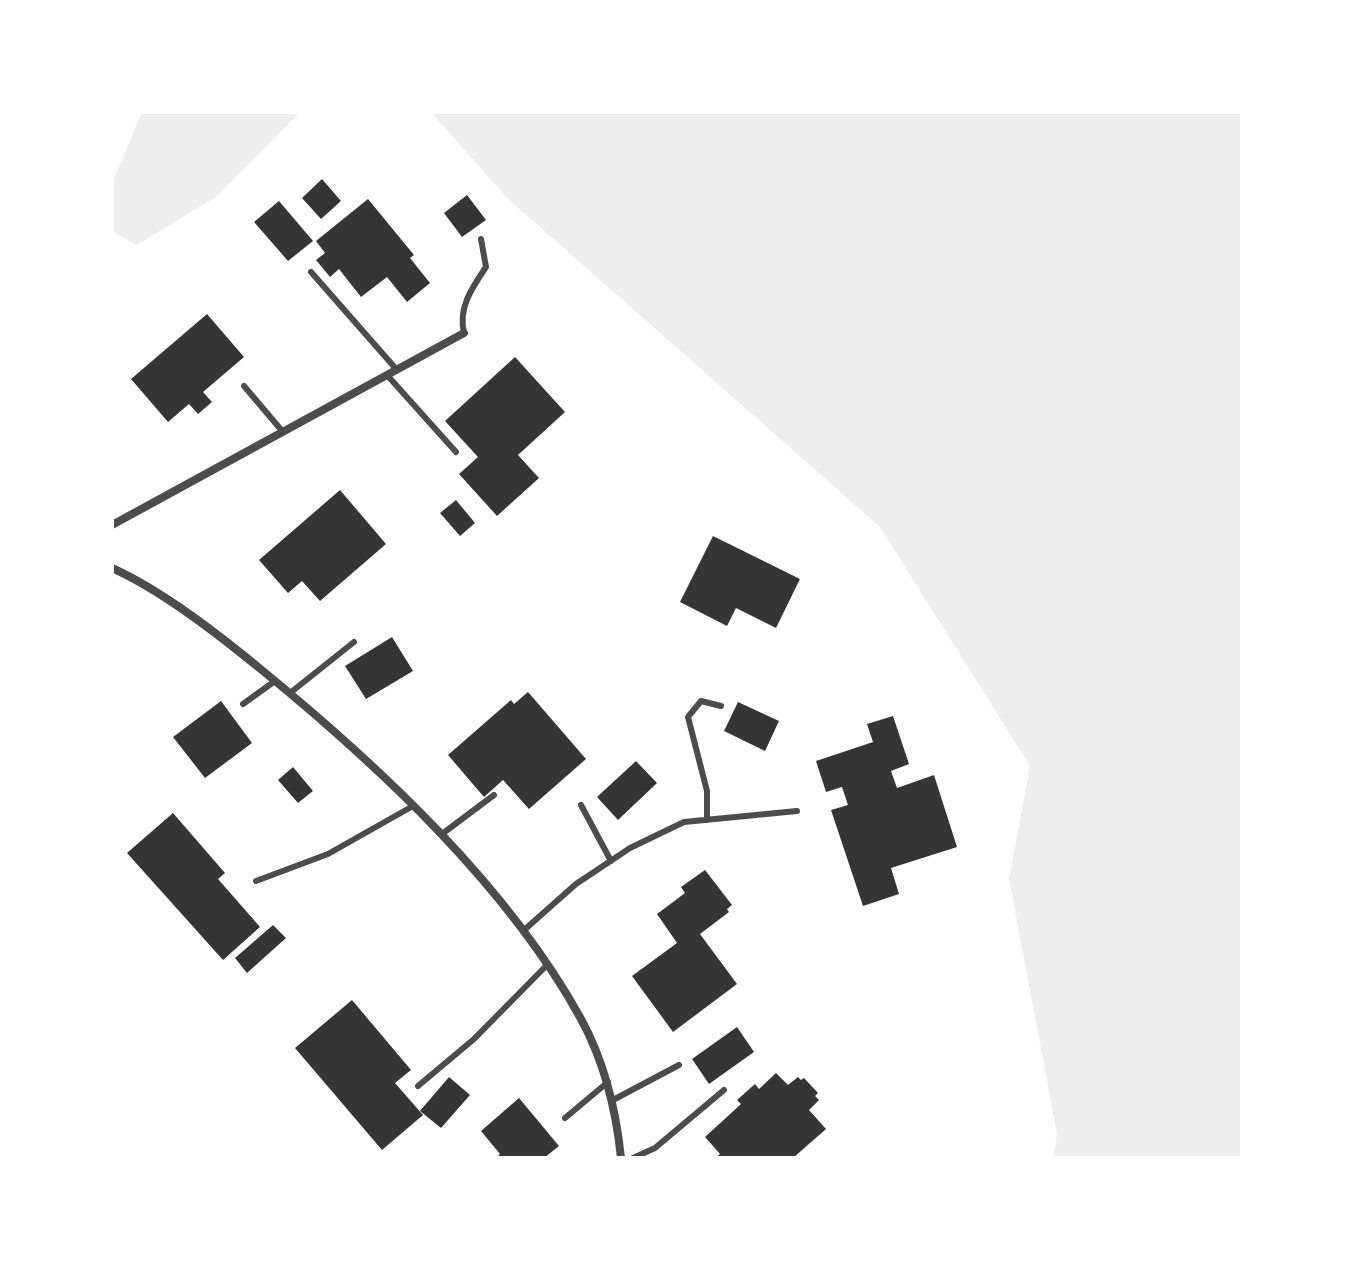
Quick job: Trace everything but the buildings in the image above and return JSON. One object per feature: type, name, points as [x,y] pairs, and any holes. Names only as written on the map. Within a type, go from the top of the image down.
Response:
[{"type":"street","points":[[112,525],[464,333]]},
{"type":"street","points":[[112,568],[131,577],[226,641],[313,711],[442,834],[523,931],[581,1019],[608,1082],[621,1158]]},
{"type":"lane","points":[[464,333],[460,317],[470,290],[486,267],[481,239]]},
{"type":"lane","points":[[311,272],[397,370]]},
{"type":"lane","points":[[387,375],[456,452]]},
{"type":"lane","points":[[244,386],[283,432]]},
{"type":"lane","points":[[290,693],[354,642]]},
{"type":"lane","points":[[243,704],[275,681]]},
{"type":"lane","points":[[707,820],[707,791],[688,717],[701,701],[721,706]]},
{"type":"lane","points":[[442,834],[494,795]]},
{"type":"lane","points":[[581,805],[611,861]]},
{"type":"lane","points":[[256,881],[328,854],[413,806]]},
{"type":"lane","points":[[523,931],[576,884],[630,848],[684,822],[797,811]]},
{"type":"lane","points":[[418,1086],[474,1039],[546,966]]},
{"type":"lane","points":[[613,1100],[679,1065]]},
{"type":"lane","points":[[565,1118],[608,1082]]},
{"type":"lane","points":[[633,1158],[655,1148],[724,1090]]},
{"type":"shaded area","points":[[142,112],[300,112],[219,195],[137,245],[112,232],[112,183]]},
{"type":"shaded area","points":[[431,112],[1242,112],[1242,1158],[1053,1158],[1057,1134],[1009,879],[1030,766],[880,527],[508,199]]}]
